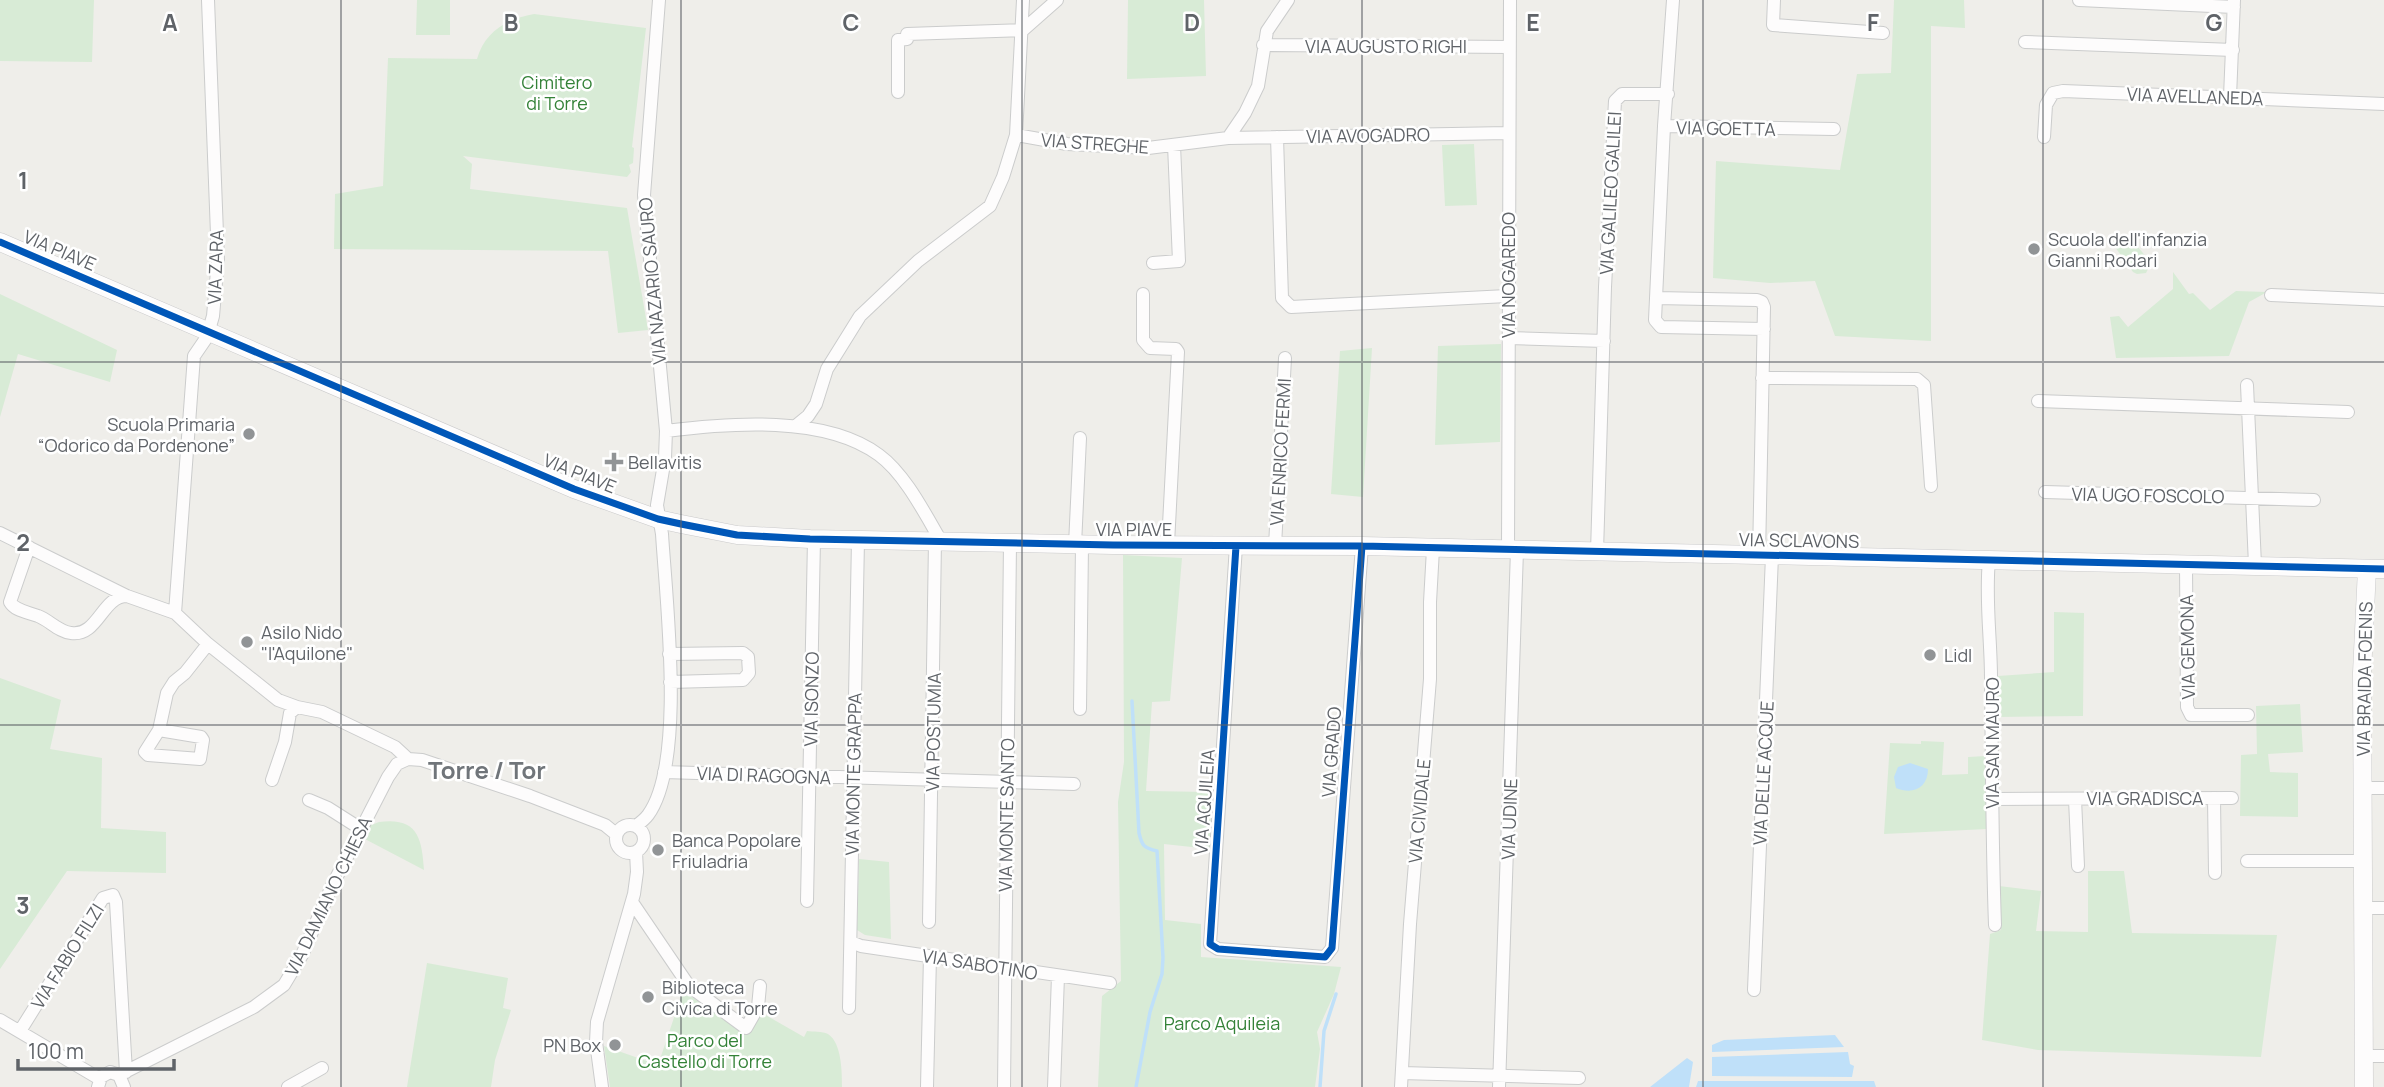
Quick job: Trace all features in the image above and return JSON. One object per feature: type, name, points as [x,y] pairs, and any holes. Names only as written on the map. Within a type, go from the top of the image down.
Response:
[{"type":"street","name":"VIA ZARA","points":[[175,613],[194,356],[209,332],[213,316],[218,260],[208,0]]},
{"type":"street","name":"VIA NAZARIO SAURO","points":[[636,826],[648,815],[664,772],[671,713],[662,534],[657,505],[665,458],[666,431],[644,195],[659,0]]},
{"type":"street","points":[[797,425],[808,416],[816,404],[827,369],[859,316],[918,261],[990,206],[1003,177],[1016,135],[1023,0]]},
{"type":"street","points":[[898,92],[898,40],[907,39],[907,34],[1023,30],[1057,0]]},
{"type":"street","points":[[1228,138],[1245,113],[1258,86],[1267,31],[1288,0]]},
{"type":"street","name":"VIA NOGAREDO","points":[[1510,0],[1507,296],[1512,550]]},
{"type":"street","points":[[1664,126],[1673,0]]},
{"type":"street","points":[[1774,0],[1773,25],[1883,33]]},
{"type":"street","points":[[2079,0],[2234,3],[2230,97]]},
{"type":"street","points":[[2025,42],[2233,50]]},
{"type":"street","name":"VIA AUGUSTO RIGHI","points":[[1263,45],[1509,47]]},
{"type":"street","name":"VIA AVELLANEDA","points":[[2044,137],[2046,105],[2053,93],[2063,91],[2384,104]]},
{"type":"street","name":"VIA GALILEO GALILEI","points":[[1597,552],[1615,102],[1622,94],[1668,94]]},
{"type":"street","name":"VIA GOETTA","points":[[1764,329],[1661,327],[1656,320],[1664,126],[1834,130]]},
{"type":"street","name":"VIA AVOGADRO","points":[[1228,138],[1508,133]]},
{"type":"street","name":"VIA STREGHE","points":[[1016,135],[1067,144],[1148,148],[1228,138]]},
{"type":"street","points":[[1277,137],[1282,298],[1291,307],[1507,296]]},
{"type":"street","name":"VIA STREGHE","points":[[1153,263],[1179,261],[1174,145]]},
{"type":"street","name":"VIA PIAVE","points":[[0,242],[573,489],[658,519],[737,535],[814,539],[1213,546]]},
{"type":"street","points":[[1143,294],[1145,345],[1150,348],[1176,349],[1178,352],[1168,544]]},
{"type":"street","points":[[2271,295],[2384,300]]},
{"type":"street","points":[[1656,299],[1757,300],[1764,307],[1762,377],[1765,556]]},
{"type":"street","points":[[1508,338],[1604,341]]},
{"type":"street","name":"VIA ENRICO FERMI","points":[[1275,546],[1285,358]]},
{"type":"street","points":[[1762,377],[1917,379],[1924,385],[1931,486]]},
{"type":"street","points":[[2248,385],[2255,565]]},
{"type":"street","points":[[2038,401],[2348,412]]},
{"type":"street","points":[[666,431],[797,425],[854,441],[880,456],[912,491],[938,541]]},
{"type":"street","points":[[1080,438],[1080,709]]},
{"type":"street","name":"VIA UGO FOSCOLO","points":[[2045,492],[2314,500]]},
{"type":"street","points":[[0,533],[128,596],[175,613],[269,694],[297,707],[322,712],[395,747],[408,759],[422,760],[458,774],[514,790],[605,825],[616,834]]},
{"type":"street","name":"VIA ISONZO","points":[[807,901],[814,539]]},
{"type":"street","name":"VIA MONTE GRAPPA","points":[[849,1008],[858,540]]},
{"type":"street","name":"VIA POSTUMIA","points":[[929,922],[938,541]]},
{"type":"street","name":"VIA MONTE SANTO","points":[[1004,1087],[1010,543]]},
{"type":"street","name":"VIA SCLAVONS","points":[[1213,546],[1362,546],[2375,569]]},
{"type":"street","name":"VIA AQUILEIA","points":[[1236,546],[1210,944],[1218,949],[1325,957]]},
{"type":"street","name":"VIA GRADO","points":[[1325,957],[1332,948],[1362,546]]},
{"type":"street","points":[[29,547],[9,602],[16,608],[44,618],[65,632],[78,633],[92,626],[116,598],[128,596]]},
{"type":"street","name":"VIA CIVIDALE","points":[[1401,1087],[1410,924],[1430,679],[1433,549]]},
{"type":"street","name":"VIA UDINE","points":[[1499,1081],[1512,550]]},
{"type":"street","name":"VIA DELLE ACQUE","points":[[1754,990],[1765,556]]},
{"type":"street","name":"VIA SAN MAURO","points":[[1989,560],[1995,925]]},
{"type":"street","name":"VIA GEMONA","points":[[2186,564],[2187,707],[2190,715],[2248,715]]},
{"type":"street","name":"VIA BRAIDA FOENIS","points":[[2364,1087],[2362,673],[2375,569]]},
{"type":"street","points":[[159,730],[167,693],[208,644]]},
{"type":"street","points":[[669,654],[743,653],[748,657],[749,673],[743,680],[670,682]]},
{"type":"street","points":[[272,780],[285,742],[290,713],[297,707]]},
{"type":"street","name":"VIA DAMIANO CHIESA","points":[[99,1083],[110,1072],[123,1078],[254,1007],[284,985],[302,955],[332,886],[392,770],[408,759]]},
{"type":"street","name":"VIA DI RAGOGNA","points":[[664,772],[1074,784]]},
{"type":"street","points":[[2363,788],[2384,788]]},
{"type":"street","name":"VIA GRADISCA","points":[[2214,798],[2214,873]]},
{"type":"street","name":"VIA GRADISCA","points":[[1993,799],[2232,798]]},
{"type":"street","name":"VIA GRADISCA","points":[[2075,799],[2078,866]]},
{"type":"street","points":[[309,800],[328,808],[361,829]]},
{"type":"street","points":[[625,826],[636,826],[644,839],[643,845],[636,852],[620,850],[615,839],[616,834],[625,826]]},
{"type":"street","points":[[602,1087],[596,1042],[597,1022],[632,902],[637,872],[636,852]]},
{"type":"street","points":[[2247,861],[2362,861]]},
{"type":"street","name":"VIA FABIO FILZI","points":[[20,1031],[103,898],[113,895],[116,902],[123,1078]]},
{"type":"street","points":[[632,902],[689,986],[746,1028],[758,1007],[760,986]]},
{"type":"street","points":[[2363,908],[2384,908]]},
{"type":"street","name":"VIA SABOTINO","points":[[851,942],[861,946],[1110,983]]},
{"type":"street","points":[[927,1087],[930,956]]},
{"type":"street","points":[[1054,1087],[1058,976]]},
{"type":"street","points":[[0,1020],[99,1083]]},
{"type":"street","points":[[2364,1056],[2384,1056]]},
{"type":"street","points":[[288,1087],[322,1068]]},
{"type":"street","points":[[1402,1073],[1499,1081],[1579,1078]]},
{"type":"green space","points":[[0,0],[94,0],[92,62],[0,61]]},
{"type":"green space","points":[[417,0],[450,0],[450,35],[416,35]]},
{"type":"green space","points":[[1128,0],[1204,0],[1206,76],[1127,79]]},
{"type":"green space","points":[[1894,0],[1964,0],[1965,28],[1931,26],[1931,341],[1835,336],[1815,281],[1770,283],[1713,278],[1716,161],[1840,170],[1857,74],[1891,73]]},
{"type":"green space","name":"Cimitero di Torre","points":[[534,14],[646,28],[632,147],[633,163],[629,165],[631,172],[627,177],[463,156],[472,164],[470,189],[627,208],[648,330],[618,333],[608,251],[334,249],[335,194],[383,186],[388,58],[477,59],[485,41],[498,28],[515,19]]},
{"type":"green space","points":[[1474,144],[1477,205],[1445,206],[1442,145]]},
{"type":"green space","points":[[2124,235],[2131,236],[2136,241],[2134,242],[2151,263],[2146,273],[2133,272],[2115,247],[2115,240]]},
{"type":"green space","points":[[2173,272],[2189,294],[2193,293],[2210,310],[2236,291],[2267,292],[2249,302],[2229,356],[2116,358],[2110,317],[2119,316],[2128,327],[2173,289]]},
{"type":"green space","points":[[0,294],[117,350],[110,382],[18,354],[0,417]]},
{"type":"green space","points":[[1501,344],[1500,442],[1435,445],[1438,346]]},
{"type":"green space","points":[[1372,348],[1363,497],[1331,494],[1340,351]]},
{"type":"green space","name":"Parco Aquileia","points":[[1123,555],[1182,558],[1170,701],[1152,702],[1146,791],[1211,792],[1210,849],[1164,844],[1165,920],[1201,924],[1201,957],[1341,967],[1334,994],[1317,1032],[1320,1049],[1315,1087],[1098,1087],[1102,996],[1121,981],[1118,802],[1124,762]]},
{"type":"green space","points":[[2054,612],[2084,613],[2083,716],[1998,717],[1998,676],[2054,672]]},
{"type":"green space","points":[[0,678],[61,700],[50,749],[102,758],[101,828],[166,832],[166,873],[67,871],[0,969]]},
{"type":"green space","points":[[2300,704],[2303,752],[2268,754],[2270,772],[2298,773],[2298,817],[2240,816],[2241,755],[2257,754],[2256,706]]},
{"type":"green space","points":[[1921,741],[1944,742],[1942,775],[1968,774],[1968,757],[1986,756],[1987,829],[1884,834],[1890,743],[1921,744]]},
{"type":"green space","points":[[379,822],[402,823],[415,832],[419,839],[424,870],[363,838],[369,826]]},
{"type":"green space","points":[[859,859],[889,862],[891,939],[865,935],[857,930]]},
{"type":"green space","points":[[2088,871],[2124,871],[2132,933],[2277,935],[2261,1057],[2038,1050],[1982,1040],[1990,934],[2001,930],[1999,886],[2041,891],[2036,931],[2088,932]]},
{"type":"green space","points":[[427,963],[508,978],[503,1008],[511,1010],[495,1060],[491,1087],[407,1087]]},
{"type":"green space","name":"Parco del Castello di Torre","points":[[683,991],[746,1034],[762,1013],[804,1037],[807,1031],[828,1034],[839,1051],[842,1087],[610,1087],[604,1046],[658,1065]]},
{"type":"water","points":[[1910,763],[1928,769],[1925,781],[1914,790],[1896,788],[1894,777],[1898,767]]},
{"type":"water","points":[[1835,1035],[1844,1047],[1712,1052],[1712,1045],[1724,1040]]},
{"type":"water","points":[[1848,1052],[1850,1064],[1854,1066],[1852,1077],[1712,1076],[1712,1057]]},
{"type":"water","points":[[1687,1058],[1693,1062],[1689,1087],[1650,1087]]},
{"type":"water","points":[[1698,1081],[1874,1081],[1876,1087],[1696,1087]]},
{"type":"waterway","points":[[1132,701],[1139,833],[1144,846],[1157,851],[1163,958],[1162,974],[1150,1012],[1136,1087]]},
{"type":"waterway","points":[[1320,1087],[1324,1031],[1336,994]]},
{"type":"cycle path","points":[[0,242],[574,489],[658,519],[737,535],[810,539],[1113,545],[1362,546],[2384,569]]},
{"type":"cycle path","points":[[1236,546],[1210,944],[1218,949],[1325,957],[1332,948],[1362,546]]},
{"type":"place","name":"Scuola dell'infanzia Gianni Rodari","points":[[2034,249]]},
{"type":"place","name":"Scuola Primaria “Odorico da Pordenone”","points":[[249,434]]},
{"type":"place","name":"Bellavitis","points":[[614,462]]},
{"type":"place","name":"Asilo Nido \"l'Aquilone\"","points":[[247,642]]},
{"type":"place","name":"Lidl","points":[[1930,655]]},
{"type":"place","name":"Banca Popolare Friuladria","points":[[658,850]]},
{"type":"place","name":"Biblioteca Civica di Torre","points":[[648,997]]},
{"type":"place","name":"PN Box","points":[[615,1045]]},
{"type":"district","name":"Torre / Tor","points":[[487,769]]}]
